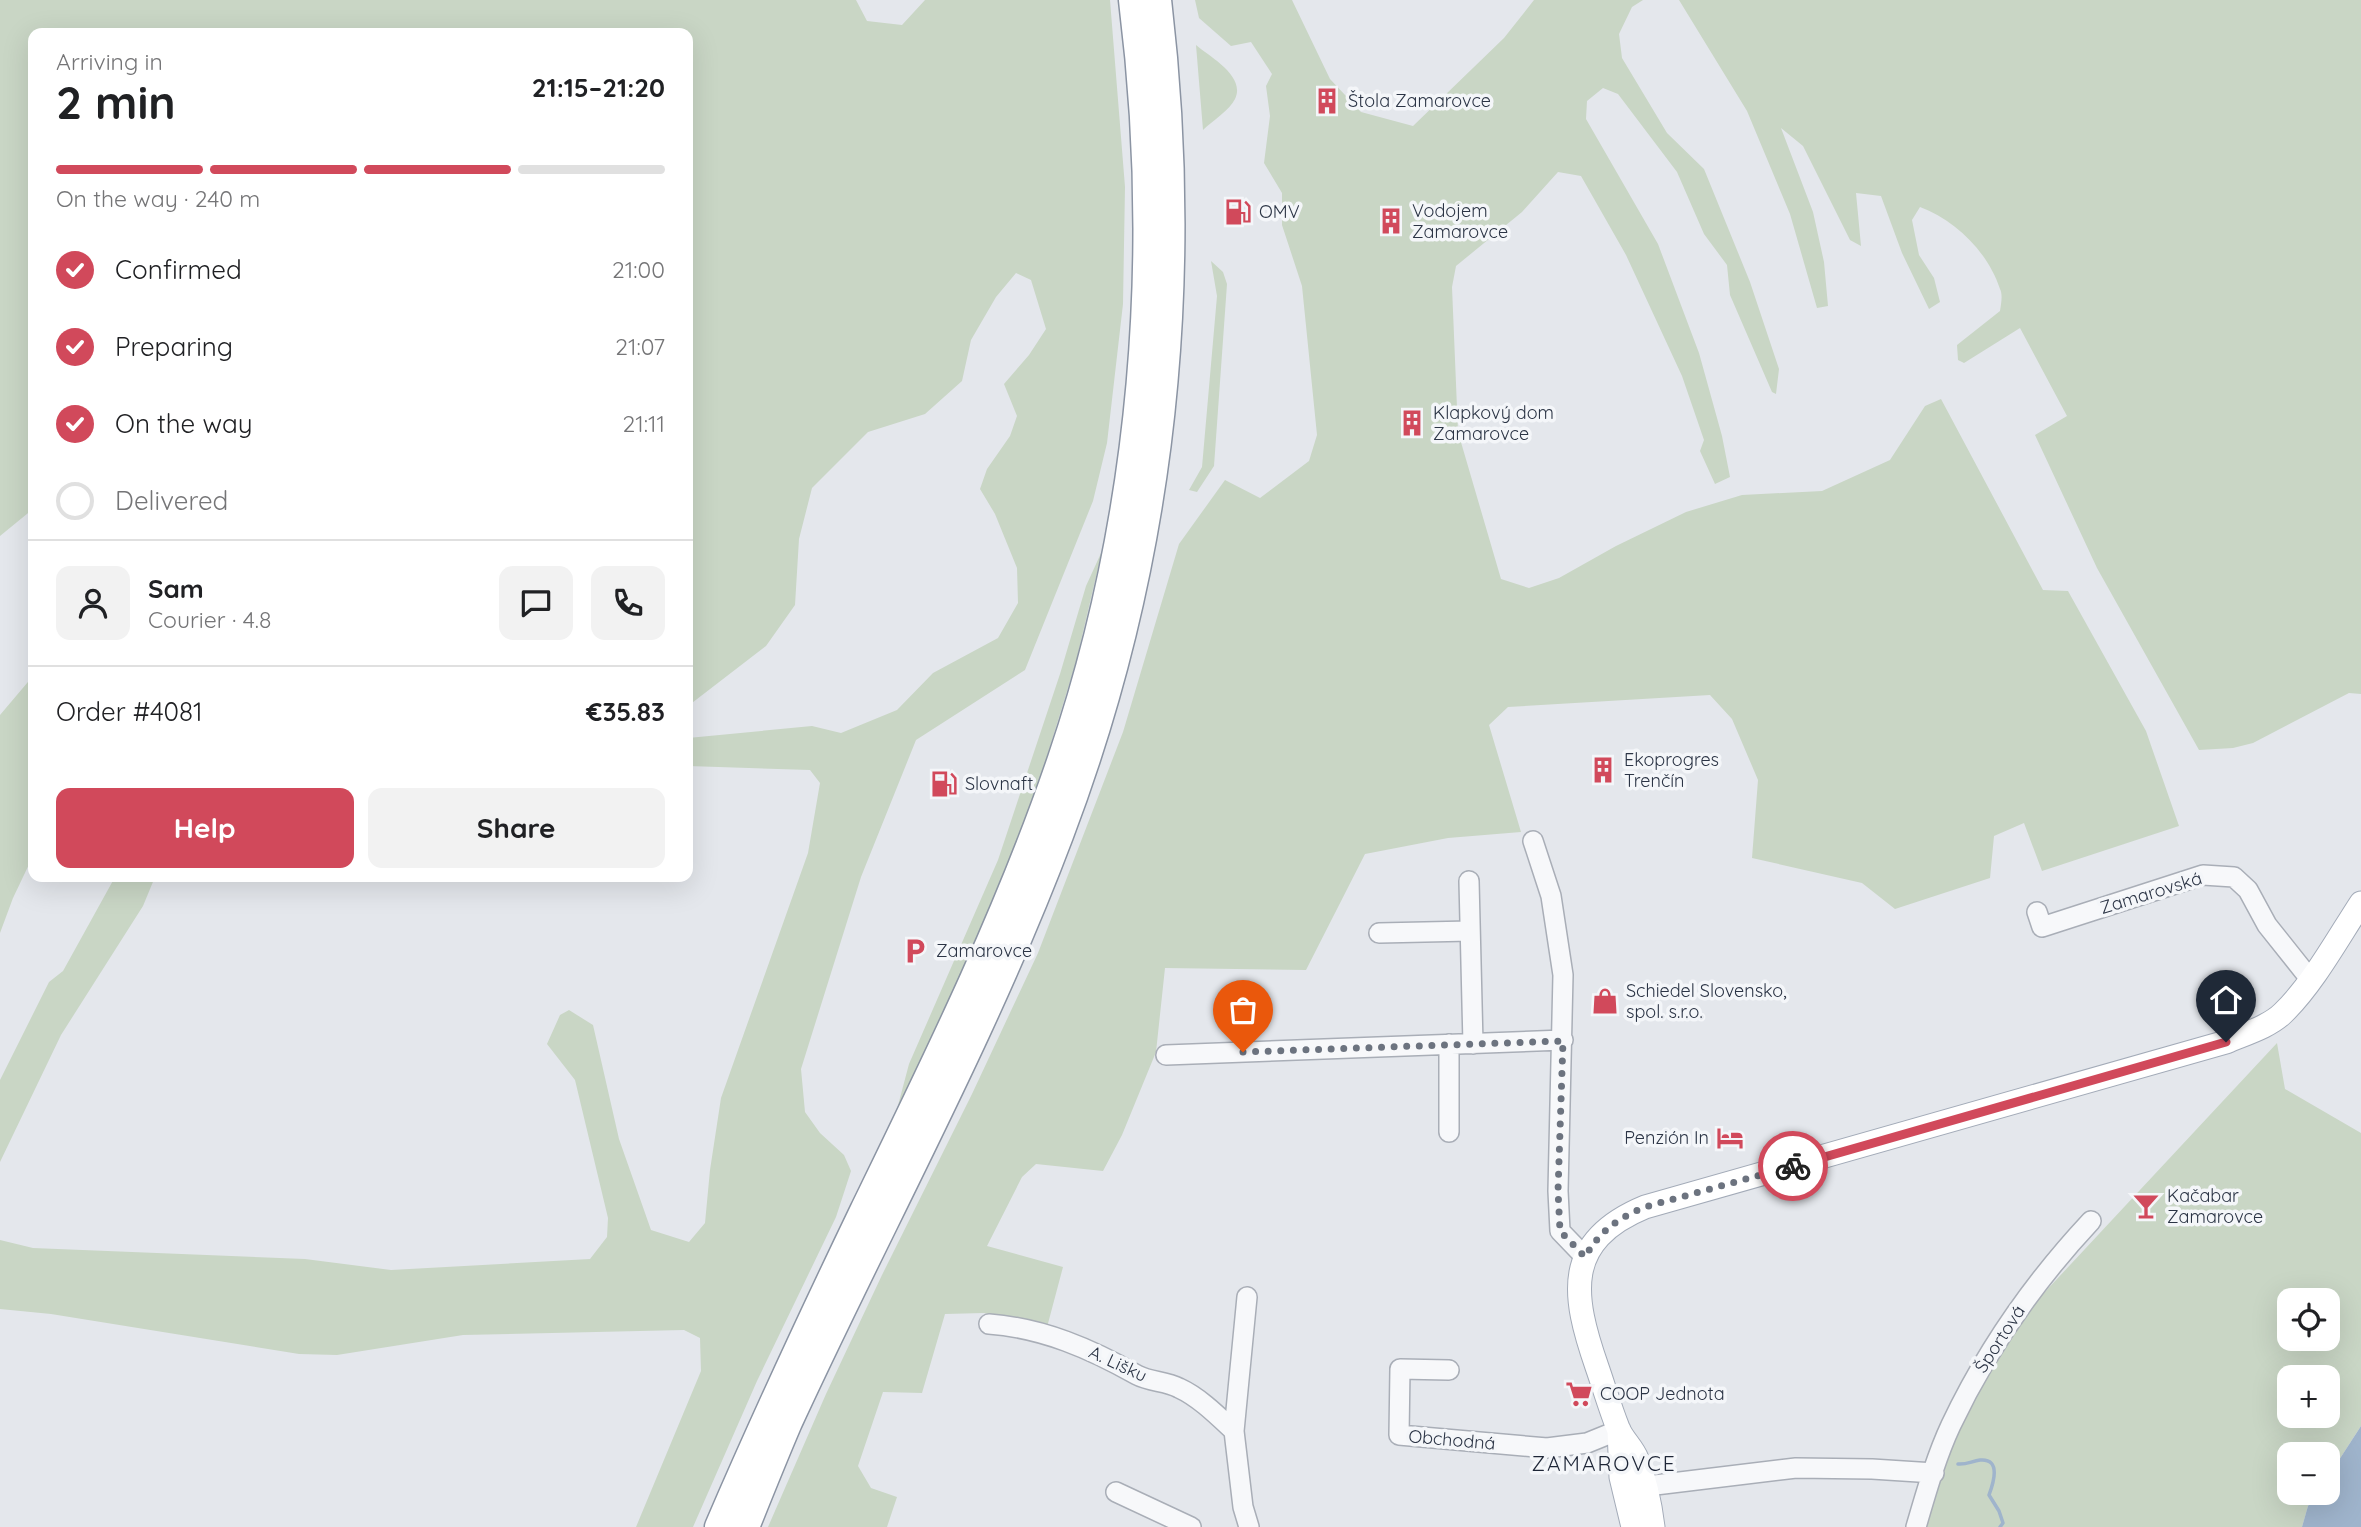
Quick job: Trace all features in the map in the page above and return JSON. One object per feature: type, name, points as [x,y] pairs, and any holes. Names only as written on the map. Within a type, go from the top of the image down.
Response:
[{"type":"highway","points":[[719,1527],[765,1420],[925,1087],[1007,904],[1062,757],[1100,627],[1128,492],[1144,345],[1149,221],[1147,138],[1133,0]]},
{"type":"highway","points":[[745,1527],[786,1426],[946,1097],[1004,968],[1060,833],[1111,677],[1135,580],[1150,498],[1161,420],[1167,342],[1171,275],[1170,139],[1157,0]]},
{"type":"main road","points":[[1653,1527],[1647,1486],[1636,1455],[1619,1430],[1585,1333],[1581,1313],[1578,1283],[1585,1257],[1594,1241],[1608,1227],[1645,1207],[2226,1042],[2282,1015],[2310,979],[2361,903]]},
{"type":"main road","points":[[1619,1430],[1620,1477],[1633,1527]]},
{"type":"street","points":[[1533,841],[1551,896],[1563,975],[1558,1191],[1560,1231],[1585,1257]]},
{"type":"street","name":"Zamarovská","points":[[2037,912],[2042,927],[2203,875],[2234,877],[2248,890],[2267,925],[2310,979]]},
{"type":"street","points":[[1469,881],[1474,1044]]},
{"type":"street","points":[[1379,933],[1470,931]]},
{"type":"street","points":[[1166,1055],[1563,1041]]},
{"type":"street","points":[[1449,1045],[1449,1132]]},
{"type":"street","name":"Športová","points":[[1916,1527],[1950,1427],[1992,1347],[2048,1270],[2091,1221]]},
{"type":"street","points":[[1247,1297],[1234,1431],[1248,1527]]},
{"type":"street","name":"A. Lišku","points":[[989,1324],[1052,1336],[1099,1354],[1139,1376],[1178,1387],[1200,1401],[1234,1431]]},
{"type":"street","name":"Obchodná","points":[[1449,1370],[1400,1369],[1399,1435],[1547,1448],[1587,1443],[1619,1430]]},
{"type":"street","points":[[1647,1486],[1796,1468],[1934,1473]]},
{"type":"street","points":[[1116,1492],[1191,1527]]},
{"type":"green space","points":[[0,0],[856,0],[867,21],[902,25],[925,0],[1110,0],[1125,187],[1123,304],[1107,443],[1093,501],[1025,670],[916,740],[861,877],[801,1069],[805,1112],[820,1133],[844,1155],[851,1171],[836,1217],[757,1381],[693,1527],[636,1527],[701,1371],[700,1338],[684,1330],[463,1335],[337,1355],[299,1354],[51,1314],[0,1309],[0,1240],[33,1248],[305,1259],[391,1270],[590,1259],[607,1237],[608,1218],[575,1080],[547,1044],[560,1015],[569,1010],[593,1025],[619,1139],[651,1230],[689,1242],[705,1223],[721,1098],[808,853],[820,783],[810,770],[693,766],[693,738],[812,726],[841,733],[897,710],[933,673],[998,638],[1018,603],[1017,568],[995,514],[980,489],[987,469],[1010,436],[1017,416],[1004,384],[1029,355],[1046,329],[1031,280],[1016,273],[996,297],[971,340],[962,381],[925,414],[868,432],[812,488],[799,539],[795,605],[766,646],[693,702],[693,28],[28,28],[28,513],[0,536]]},
{"type":"green space","points":[[1195,0],[1292,0],[1330,79],[1361,112],[1413,126],[1504,38],[1534,0],[1643,0],[1632,7],[1619,34],[1622,58],[1667,133],[1704,169],[1750,282],[1779,369],[1776,394],[1772,392],[1730,295],[1727,265],[1704,234],[1677,172],[1618,94],[1603,88],[1587,101],[1586,119],[1658,244],[1699,353],[1722,436],[1730,477],[1715,484],[1700,451],[1704,440],[1682,376],[1626,255],[1581,176],[1558,172],[1522,212],[1456,266],[1452,287],[1458,432],[1501,579],[1529,588],[1559,578],[1616,546],[1686,512],[1742,495],[1822,491],[1890,460],[1925,406],[1941,399],[2043,590],[2068,591],[2146,731],[2179,826],[2042,871],[2024,823],[1994,836],[1990,878],[1895,909],[1862,883],[1752,858],[1758,780],[1732,719],[1710,695],[1508,707],[1489,725],[1521,832],[1448,838],[1365,854],[1306,970],[1165,968],[1156,1052],[1122,1135],[1103,1171],[1036,1164],[1022,1177],[987,1246],[1063,1267],[1046,1331],[984,1313],[945,1314],[922,1393],[883,1392],[858,1466],[871,1488],[897,1497],[887,1527],[768,1527],[826,1394],[1038,953],[1123,732],[1179,544],[1225,480],[1260,498],[1309,461],[1317,435],[1302,286],[1282,225],[1282,193],[1264,163],[1270,116],[1266,86],[1272,74],[1251,42],[1231,46],[1199,18]]},
{"type":"green space","points":[[1679,0],[2361,0],[2361,694],[2349,693],[2253,743],[2233,748],[2199,750],[2097,568],[2035,435],[2067,416],[2020,328],[1964,363],[1958,360],[1957,345],[2000,311],[2001,291],[1995,275],[1979,250],[1946,220],[1920,207],[1912,220],[1919,255],[1934,278],[1940,302],[1929,309],[1902,253],[1881,196],[1856,193],[1861,246],[1850,240],[1803,146],[1781,128],[1813,212],[1824,262],[1828,306],[1817,308],[1790,214],[1747,111]]},
{"type":"green space","points":[[1196,45],[1225,68],[1236,83],[1237,91],[1229,107],[1203,130]]},
{"type":"green space","points":[[1211,261],[1223,272],[1227,284],[1214,466],[1197,492],[1189,490],[1202,467],[1217,296]]},
{"type":"green space","points":[[1102,551],[1076,662],[1044,766],[1003,878],[896,1113],[909,1064],[998,860],[1060,674],[1086,586]]},
{"type":"green space","points":[[28,682],[28,866],[0,933],[0,715]]},
{"type":"green space","points":[[112,882],[153,882],[143,906],[61,1035],[0,1162],[0,1080],[49,982],[63,971]]},
{"type":"green space","points":[[2277,1043],[2285,1089],[2361,1133],[2361,1426],[2340,1458],[2340,1442],[2277,1442],[2277,1505],[2309,1505],[2302,1527],[1923,1527],[1946,1440],[2002,1338]]},
{"type":"water","points":[[2361,1426],[2361,1527],[2302,1527],[2309,1505],[2340,1505],[2340,1458]]},
{"type":"waterway","points":[[1958,1464],[1987,1460],[1994,1467],[1989,1495],[1999,1511],[2003,1523],[2000,1527]]},
{"type":"way so far","points":[[1243,1052],[1563,1041],[1558,1191],[1560,1231],[1585,1257],[1594,1241],[1624,1216],[1645,1207],[1793,1166]]},
{"type":"place","name":"Štola Zamarovce","points":[[1327,101]]},
{"type":"place","name":"OMV","points":[[1238,212]]},
{"type":"place","name":"Vodojem Zamarovce","points":[[1391,221]]},
{"type":"place","name":"Klapkový dom Zamarovce","points":[[1412,423]]},
{"type":"place","name":"Ekoprogres Trenčín","points":[[1603,770]]},
{"type":"place","name":"Slovnaft","points":[[944,784]]},
{"type":"place","name":"Zamarovce","points":[[915,951]]},
{"type":"place","name":"Schiedel Slovensko, spol. s.r.o.","points":[[1605,1001]]},
{"type":"place","name":"Penzión In","points":[[1730,1138]]},
{"type":"place","name":"Kačabar Zamarovce","points":[[2146,1206]]},
{"type":"place","name":"COOP Jednota","points":[[1579,1394]]},
{"type":"district","name":"ZAMAROVCE","points":[[1604,1464]]},
{"type":"route","points":[[1793,1166],[2226,1042]]}]
